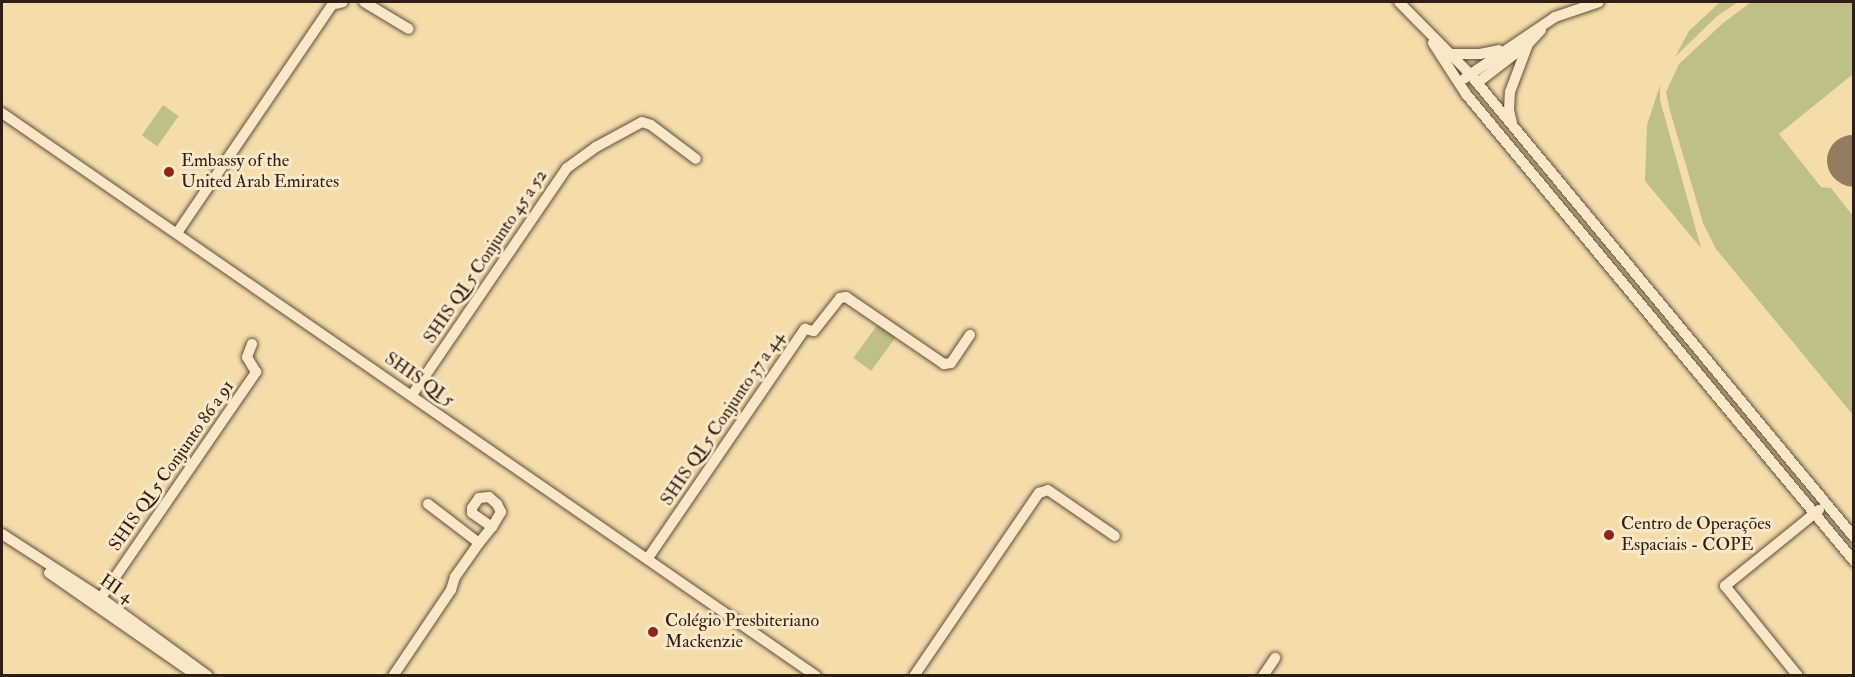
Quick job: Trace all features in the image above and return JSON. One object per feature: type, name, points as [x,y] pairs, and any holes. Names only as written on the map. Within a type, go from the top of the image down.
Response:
[{"type":"street","points":[[177,233],[332,5],[343,2]]},
{"type":"street","points":[[364,2],[409,29]]},
{"type":"street","points":[[1399,2],[1470,74],[1854,537]]},
{"type":"street","points":[[1458,84],[1505,49],[1547,22],[1566,12],[1599,2]]},
{"type":"street","points":[[1477,83],[1528,44],[1547,22]]},
{"type":"street","points":[[1425,30],[1458,84],[1854,561]]},
{"type":"street","points":[[1513,126],[1509,110],[1510,92],[1528,44]]},
{"type":"street","points":[[1450,54],[1480,54],[1505,49]]},
{"type":"street","name":"SHIS QI 5","points":[[2,113],[816,675]]},
{"type":"street","name":"SHIS QI 5 Conjunto 45 a 52","points":[[412,395],[567,168],[597,147],[642,122],[651,125],[696,159]]},
{"type":"street","name":"SHIS QI 5 Conjunto 37 a 44","points":[[648,558],[805,329],[814,331],[840,298],[846,297],[944,364],[951,363],[970,336]]},
{"type":"street","name":"SHIS QI 5 Conjunto 86 a 91","points":[[98,601],[256,372],[247,357],[252,344]]},
{"type":"street","points":[[1774,465],[1778,467],[1785,464],[1786,455]]},
{"type":"street","points":[[914,675],[1039,493],[1048,490],[1115,536]]},
{"type":"street","points":[[428,504],[479,543]]},
{"type":"street","points":[[1798,675],[1725,586],[1826,504]]},
{"type":"street","points":[[1832,535],[1832,525],[1836,523],[1844,525]]},
{"type":"street","points":[[393,675],[479,543],[492,527]]},
{"type":"street","name":"HI 4","points":[[2,535],[208,675]]},
{"type":"street","name":"HI 4","points":[[98,601],[197,675]]},
{"type":"street","points":[[1263,675],[1275,658]]},
{"type":"green space","points":[[1720,2],[1738,2],[1716,17],[1675,57],[1689,31]]},
{"type":"green space","points":[[1751,2],[1853,2],[1853,74],[1779,134],[1821,187],[1831,188],[1853,216],[1853,415],[1716,249],[1703,223],[1670,111],[1666,92],[1679,64],[1722,24]]},
{"type":"green space","points":[[1660,85],[1660,100],[1701,248],[1645,181],[1647,125]]},
{"type":"green space","points":[[163,105],[179,116],[157,146],[142,135]]},
{"type":"green space","points":[[878,324],[896,337],[871,371],[853,358]]},
{"type":"place","name":"Embassy of the United Arab Emirates","points":[[169,172]]},
{"type":"place","name":"Centro de Operações Espaciais - COPE","points":[[1609,535]]},
{"type":"place","name":"Colégio Presbiteriano Mackenzie","points":[[653,632]]}]
